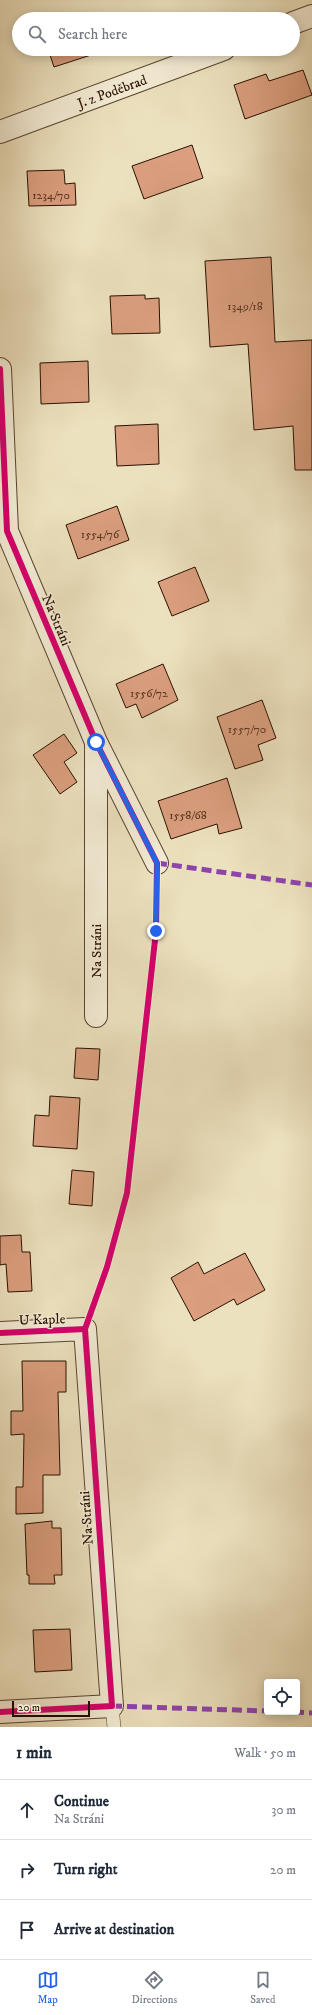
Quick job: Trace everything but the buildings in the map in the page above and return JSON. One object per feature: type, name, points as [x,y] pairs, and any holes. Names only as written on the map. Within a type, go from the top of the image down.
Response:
[{"type":"street","points":[[300,20],[312,16]]},
{"type":"street","name":"J. z Poděbrad","points":[[0,132],[205,56]]},
{"type":"street","name":"Na Stráni","points":[[0,369],[6,531],[96,742],[157,863]]},
{"type":"street","name":"Na Stráni","points":[[96,742],[96,1016]]},
{"type":"street","name":"Na Stráni","points":[[85,1329],[112,1706]]},
{"type":"street","name":"U Kaple","points":[[0,1333],[85,1329]]},
{"type":"street","points":[[0,1712],[112,1706]]},
{"type":"lane","name":"Na Stráni","points":[[112,1706],[114,1727]]},
{"type":"marked path","points":[[157,863],[312,885]]},
{"type":"marked path","points":[[112,1706],[264,1711]]},
{"type":"marked path","points":[[300,1712],[312,1713]]},
{"type":"cycle path","points":[[0,369],[7,531],[96,742],[157,863],[156,931],[127,1193],[107,1267],[85,1329],[112,1706],[0,1712]]},
{"type":"cycle path","points":[[0,1333],[85,1329]]},
{"type":"route","points":[[96,742],[157,863],[156,931]]}]
